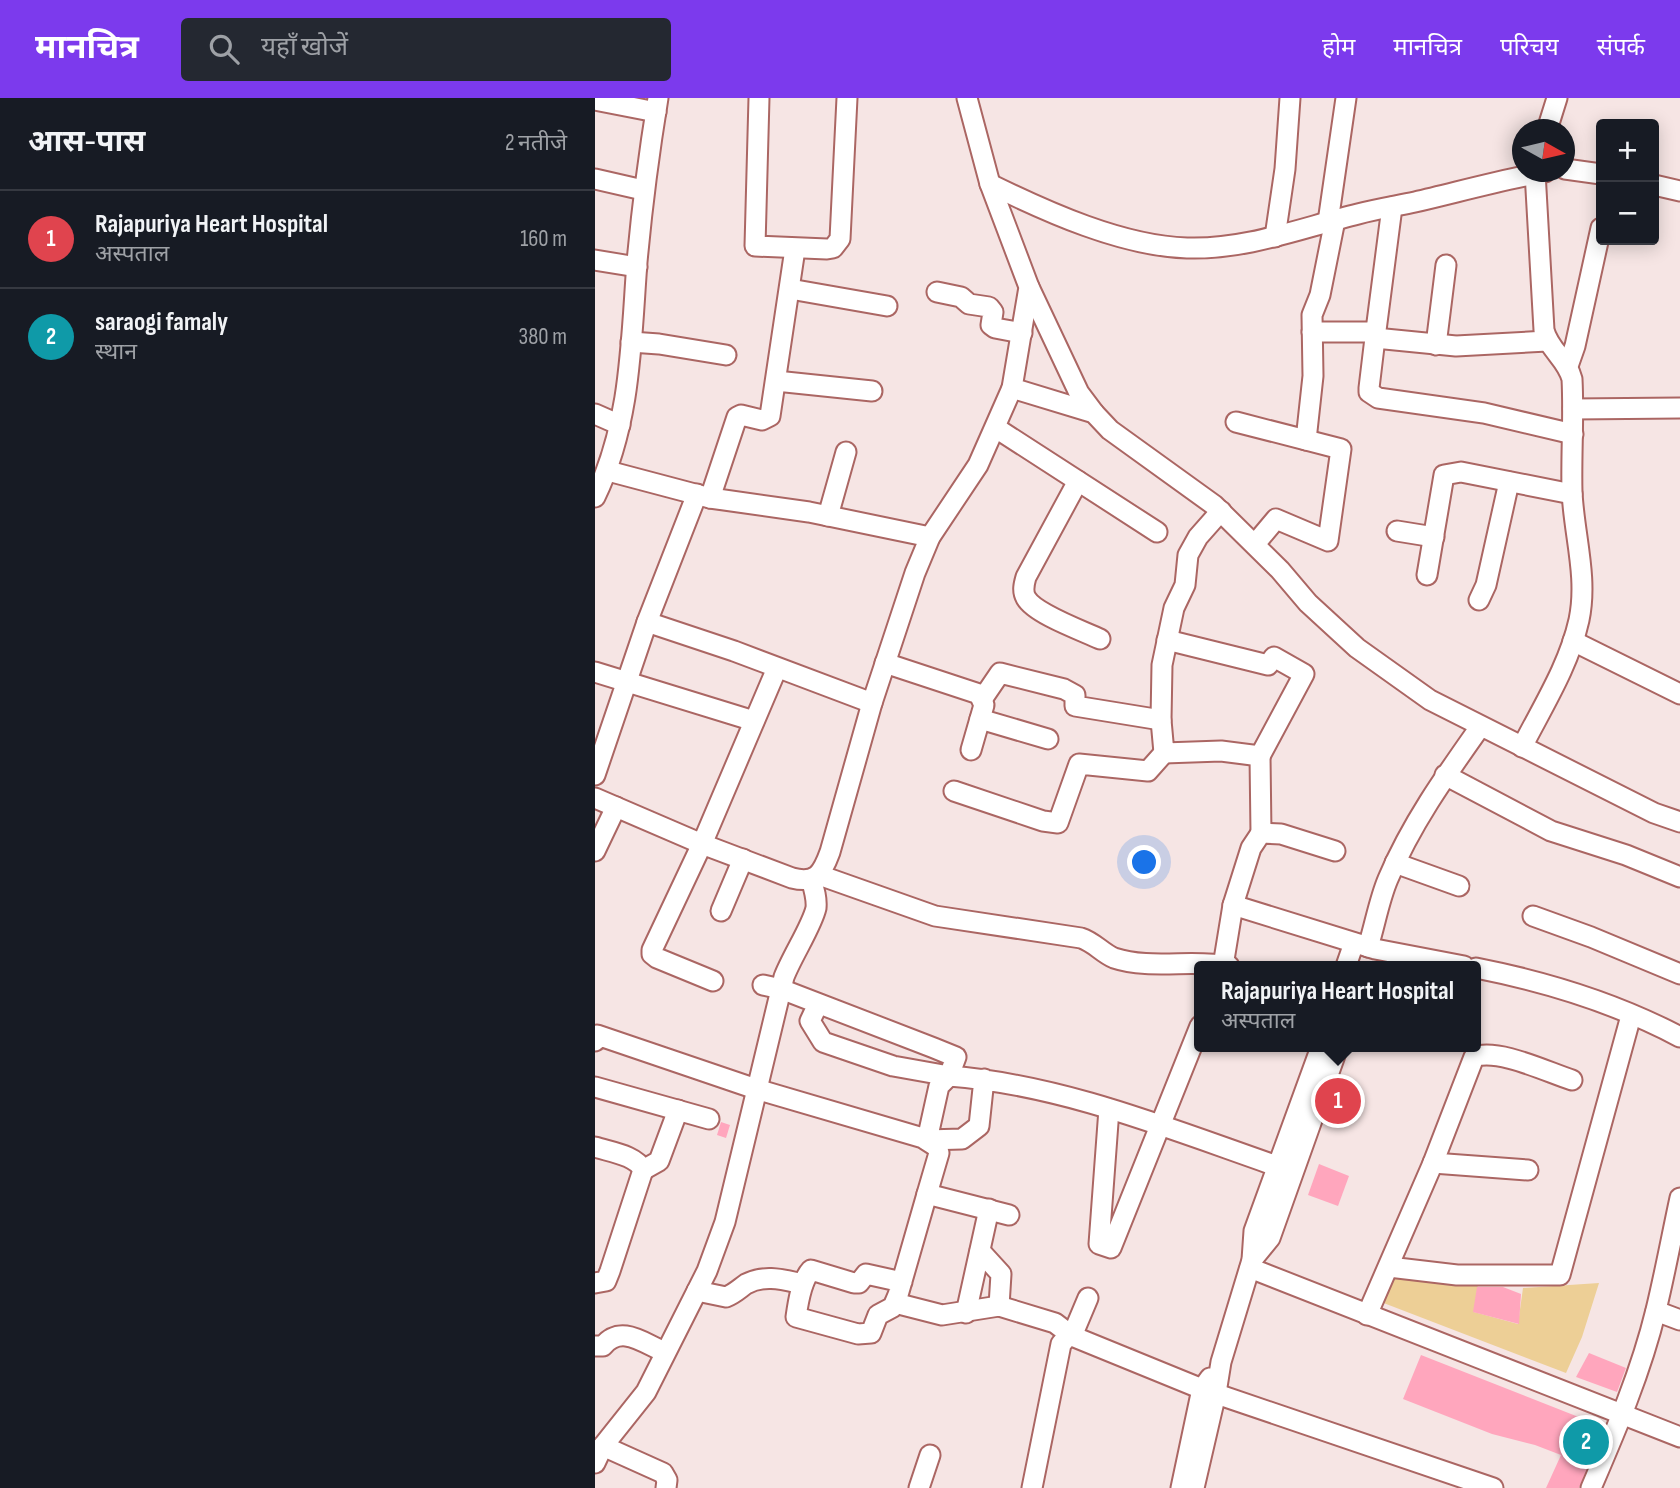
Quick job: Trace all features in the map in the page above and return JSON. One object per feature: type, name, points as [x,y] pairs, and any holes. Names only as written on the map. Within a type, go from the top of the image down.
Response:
[{"type":"street","points":[[759,98],[753,242],[759,248],[795,249],[834,248],[840,239],[847,98]]},
{"type":"street","points":[[967,98],[991,184],[1029,288],[1079,393],[1110,430],[1221,511],[1308,603],[1357,648],[1430,700],[1654,813],[1680,822]]},
{"type":"street","points":[[1275,237],[1285,169],[1290,98]]},
{"type":"street","points":[[1306,440],[1313,376],[1312,315],[1320,295],[1346,98]]},
{"type":"street","points":[[1550,119],[1557,98]]},
{"type":"street","points":[[595,100],[657,105],[643,190],[627,396],[608,471],[595,497]]},
{"type":"street","points":[[1575,170],[1596,173]]},
{"type":"street","points":[[991,184],[1046,211],[1078,223],[1149,243],[1184,248],[1214,248],[1246,245],[1331,221],[1512,178]]},
{"type":"street","points":[[595,179],[643,190]]},
{"type":"street","points":[[1522,747],[1573,641],[1580,618],[1582,579],[1572,494],[1572,379],[1568,366],[1547,341],[1543,320],[1538,182]]},
{"type":"street","points":[[1659,187],[1680,191]]},
{"type":"street","points":[[1392,207],[1369,392],[1378,398],[1484,413],[1573,434]]},
{"type":"street","points":[[1568,366],[1576,346],[1597,245]]},
{"type":"street","points":[[595,775],[646,622],[737,417],[741,415],[762,420],[769,416],[795,249]]},
{"type":"street","points":[[595,260],[637,267]]},
{"type":"street","points":[[1436,345],[1446,265]]},
{"type":"street","points":[[666,1488],[667,1480],[663,1473],[599,1455],[646,1392],[707,1271],[725,1222],[756,1088],[772,987],[791,958],[815,909],[815,877],[830,852],[871,702],[915,573],[930,537],[978,465],[1011,388],[1029,288]]},
{"type":"street","points":[[790,289],[887,306]]},
{"type":"street","points":[[937,292],[961,297],[969,304],[989,307],[993,312],[991,325],[1022,333]]},
{"type":"street","points":[[1312,332],[1375,335],[1436,345],[1482,346],[1547,341]]},
{"type":"street","points":[[631,342],[726,355]]},
{"type":"street","points":[[776,381],[872,391]]},
{"type":"street","points":[[1011,388],[1094,413]]},
{"type":"street","points":[[1573,409],[1680,408]]},
{"type":"street","points":[[595,414],[620,425]]},
{"type":"street","points":[[1236,422],[1341,449],[1328,541],[1276,519],[1255,544]]},
{"type":"street","points":[[996,428],[1157,532]]},
{"type":"street","points":[[828,516],[846,452]]},
{"type":"street","points":[[608,471],[704,496],[828,516],[930,537]]},
{"type":"street","points":[[1427,575],[1444,475],[1461,472],[1572,494]]},
{"type":"street","points":[[1078,481],[1026,577],[1024,594],[1035,608],[1100,639]]},
{"type":"street","points":[[1479,600],[1486,585],[1509,482]]},
{"type":"street","points":[[954,791],[1043,821],[1058,823],[1079,764],[1148,771],[1164,752],[1161,720],[1162,665],[1174,608],[1185,586],[1188,555],[1198,537],[1221,511]]},
{"type":"street","points":[[1397,531],[1434,537]]},
{"type":"street","points":[[646,622],[871,702]]},
{"type":"street","points":[[1167,640],[1268,665],[1274,657],[1304,674],[1260,756],[1261,833],[1251,849],[1233,905],[1226,961]]},
{"type":"street","points":[[1573,641],[1680,694]]},
{"type":"street","points":[[885,663],[973,690],[983,698]]},
{"type":"street","points":[[712,981],[657,958],[652,954],[652,950],[702,844],[777,668]]},
{"type":"street","points":[[595,672],[754,721]]},
{"type":"street","points":[[971,750],[984,705],[983,698],[1000,673],[1064,689],[1075,695],[1075,706],[1161,720]]},
{"type":"street","points":[[980,719],[1048,739]]},
{"type":"street","points":[[1350,961],[1361,945],[1395,863],[1445,775],[1480,727]]},
{"type":"street","points":[[1164,752],[1221,751],[1260,756]]},
{"type":"street","points":[[1445,775],[1552,831],[1626,855],[1680,877]]},
{"type":"street","points":[[595,798],[702,844],[792,878],[802,880],[815,877],[935,916],[1081,938],[1090,941],[1112,957],[1131,961],[1194,964]]},
{"type":"street","points":[[595,851],[616,807]]},
{"type":"street","points":[[1261,833],[1281,834],[1335,851]]},
{"type":"street","points":[[721,911],[743,859]]},
{"type":"street","points":[[1395,863],[1459,886]]},
{"type":"street","points":[[1233,905],[1361,945],[1439,961]]},
{"type":"street","points":[[1533,916],[1680,974]]},
{"type":"street","points":[[1481,969],[1549,984],[1582,995],[1680,1037]]},
{"type":"street","points":[[772,987],[956,1057],[949,1076],[939,1086],[927,1140]]},
{"type":"street","points":[[818,1004],[810,1021],[823,1042],[893,1066],[1047,1091],[1161,1126],[1277,1167]]},
{"type":"street","points":[[1389,1267],[1458,1275],[1560,1275],[1629,1023]]},
{"type":"street","points":[[595,1041],[597,1035],[756,1088],[927,1140],[962,1139],[979,1126],[984,1079]]},
{"type":"street","points":[[1109,1109],[1098,1244],[1111,1248],[1194,1041]]},
{"type":"street","points":[[1193,1487],[1209,1391],[1221,1362],[1251,1264],[1254,1231],[1319,1052]]},
{"type":"street","points":[[1251,1264],[1270,1238],[1336,1052]]},
{"type":"street","points":[[1367,1315],[1433,1163],[1474,1058],[1482,1054],[1497,1055],[1572,1080]]},
{"type":"street","points":[[595,1087],[709,1119]]},
{"type":"street","points":[[595,1283],[606,1281],[643,1170],[659,1161],[678,1110]]},
{"type":"street","points":[[902,1282],[866,1274],[859,1283],[854,1283],[811,1270],[803,1284],[796,1317],[799,1320],[867,1335],[879,1315],[895,1303],[902,1282],[939,1153],[927,1140]]},
{"type":"street","points":[[595,1147],[633,1160],[643,1170]]},
{"type":"street","points":[[1433,1163],[1528,1170]]},
{"type":"street","points":[[927,1194],[1009,1215]]},
{"type":"street","points":[[1591,1488],[1623,1415],[1656,1311],[1680,1198]]},
{"type":"street","points":[[966,1312],[989,1209]]},
{"type":"street","points":[[980,1251],[1001,1274],[999,1306]]},
{"type":"street","points":[[1251,1264],[1367,1315],[1680,1437]]},
{"type":"street","points":[[697,1291],[726,1297],[759,1279],[777,1278],[803,1284]]},
{"type":"street","points":[[1072,1336],[1088,1298]]},
{"type":"street","points":[[895,1303],[941,1315],[999,1306],[1055,1323],[1072,1336],[1209,1391],[1493,1488]]},
{"type":"street","points":[[1656,1311],[1680,1320]]},
{"type":"street","points":[[595,1346],[603,1346],[611,1336],[623,1334],[665,1352]]},
{"type":"street","points":[[1032,1488],[1061,1344],[1067,1336],[1072,1336]]},
{"type":"street","points":[[919,1488],[930,1455]]},
{"type":"shaded area","points":[[1391,1277],[1478,1284],[1474,1312],[1518,1324],[1523,1288],[1599,1283],[1582,1337],[1566,1373],[1381,1302]]},
{"type":"building","points":[[1334,1095],[1347,1098],[1341,1123],[1325,1119]]},
{"type":"building","points":[[721,1122],[730,1125],[726,1138],[717,1135]]},
{"type":"building","points":[[1319,1164],[1349,1176],[1338,1206],[1308,1195]]},
{"type":"building","points":[[1477,1287],[1503,1287],[1521,1294],[1519,1324],[1473,1312]]},
{"type":"building","points":[[1589,1353],[1626,1368],[1617,1392],[1576,1377]]},
{"type":"building","points":[[1421,1355],[1604,1427],[1579,1488],[1546,1488],[1561,1455],[1492,1434],[1403,1399]]},
{"type":"place","name":"Rajapuriya Heart Hospital","points":[[1338,1101]]},
{"type":"place","name":"saraogi famaly","points":[[1586,1442]]}]
